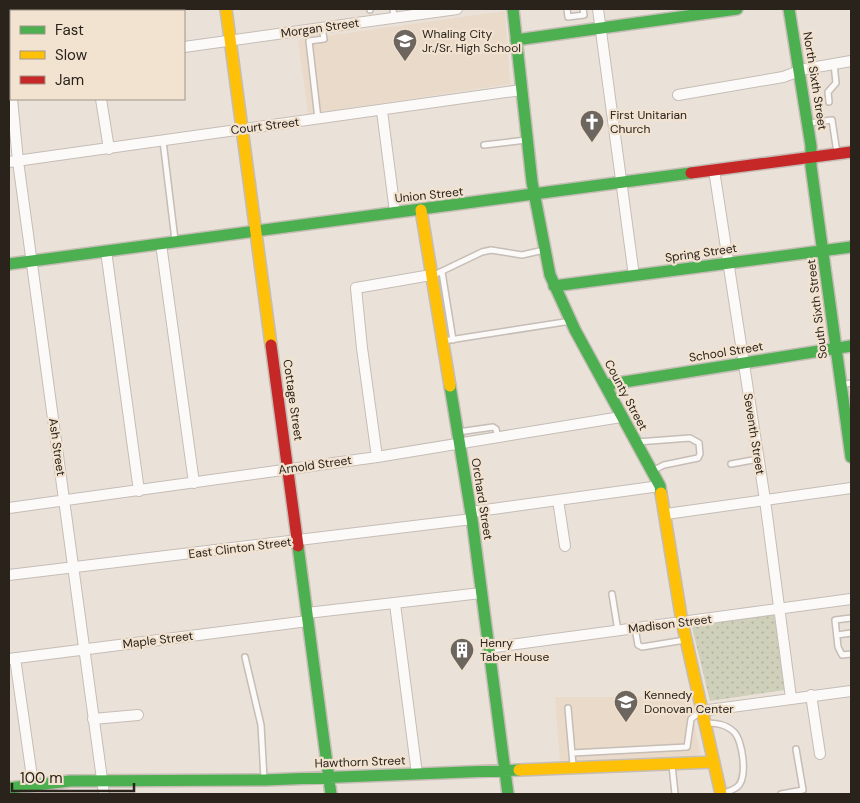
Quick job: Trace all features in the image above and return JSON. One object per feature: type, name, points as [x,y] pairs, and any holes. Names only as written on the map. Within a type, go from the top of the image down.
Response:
[{"type":"main road","name":"Cottage Street","points":[[226,9],[331,794]]},
{"type":"main road","name":"County Street","points":[[513,9],[526,140],[544,250],[554,286],[571,321],[660,486],[682,622],[721,794]]},
{"type":"main road","points":[[516,40],[738,9]]},
{"type":"main road","name":"North Sixth Street","points":[[789,9],[811,157]]},
{"type":"main road","name":"Union Street","points":[[9,264],[851,152]]},
{"type":"main road","name":"South Sixth Street","points":[[811,157],[835,348],[846,384],[851,457]]},
{"type":"main road","name":"Orchard Street","points":[[422,210],[437,274],[448,340],[458,438],[471,515],[508,794]]},
{"type":"main road","name":"Spring Street","points":[[554,286],[851,247]]},
{"type":"main road","name":"School Street","points":[[605,385],[851,346]]},
{"type":"main road","name":"Hawthorn Street","points":[[9,788],[32,784],[102,780],[264,780],[714,762]]},
{"type":"street","name":"Morgan Street","points":[[185,47],[322,28],[393,13],[457,9]]},
{"type":"street","points":[[598,9],[634,276]]},
{"type":"street","points":[[678,95],[786,77],[799,71],[851,62]]},
{"type":"street","points":[[9,67],[10,72]]},
{"type":"street","name":"Court Street","points":[[14,162],[521,90]]},
{"type":"street","name":"Ash Street","points":[[12,100],[14,162],[32,261],[104,794]]},
{"type":"street","points":[[101,100],[109,149]]},
{"type":"street","points":[[382,110],[395,212]]},
{"type":"street","name":"Seventh Street","points":[[714,170],[726,264],[780,609],[791,698]]},
{"type":"street","points":[[161,244],[194,483]]},
{"type":"street","points":[[106,251],[139,491]]},
{"type":"street","points":[[377,456],[356,288],[437,274]]},
{"type":"street","name":"Arnold Street","points":[[9,508],[377,456],[458,438],[498,438],[622,417]]},
{"type":"street","name":"East Clinton Street","points":[[9,575],[297,541],[660,486]]},
{"type":"street","points":[[666,514],[851,488]]},
{"type":"street","points":[[558,500],[565,546]]},
{"type":"street","name":"Maple Street","points":[[12,658],[481,593]]},
{"type":"street","name":"Madison Street","points":[[488,648],[851,599]]},
{"type":"street","points":[[395,604],[417,774]]},
{"type":"street","points":[[12,658],[32,784]]},
{"type":"street","points":[[701,711],[851,691]]},
{"type":"street","points":[[811,695],[820,754]]},
{"type":"street","points":[[93,719],[138,715]]},
{"type":"lane","points":[[567,9],[568,17],[583,12]]},
{"type":"lane","points":[[318,119],[309,41],[324,39],[322,28]]},
{"type":"lane","points":[[829,102],[828,92],[836,83],[834,64]]},
{"type":"lane","points":[[807,124],[832,120],[837,154]]},
{"type":"lane","points":[[484,145],[526,140]]},
{"type":"lane","points":[[163,141],[176,242]]},
{"type":"lane","points":[[437,274],[482,252],[491,250],[522,255],[544,250]]},
{"type":"lane","points":[[448,340],[571,321]]},
{"type":"lane","points":[[636,442],[690,438],[699,443],[700,454],[698,458],[664,465],[652,471]]},
{"type":"lane","points":[[731,464],[758,459]]},
{"type":"lane","points":[[612,594],[618,631]]},
{"type":"lane","points":[[851,618],[835,620],[838,647],[842,655],[851,654]]},
{"type":"lane","points":[[635,628],[638,645],[642,647],[686,640]]},
{"type":"lane","points":[[837,635],[851,633]]},
{"type":"lane","points":[[245,657],[260,725],[264,780]]},
{"type":"lane","points":[[568,708],[574,768]]},
{"type":"lane","points":[[572,753],[687,747],[691,719],[701,711]]},
{"type":"lane","points":[[704,723],[726,726],[736,733],[742,748],[742,778],[738,786],[721,794]]},
{"type":"lane","points":[[660,749],[675,794]]},
{"type":"lane","points":[[781,794],[803,792],[796,749]]},
{"type":"shaded area","name":"Whaling City Jr./Sr. High School","points":[[505,11],[510,84],[308,114],[298,40]]},
{"type":"shaded area","name":"Kennedy Donovan Center","points":[[555,697],[689,697],[700,753],[695,757],[560,762]]},
{"type":"green space","points":[[9,9],[84,9],[10,10],[10,31]]},
{"type":"green space","points":[[775,614],[785,690],[710,701],[692,627],[694,625]]},
{"type":"traffic: fast","points":[[513,9],[532,182],[550,275],[575,330],[660,486],[661,493]]},
{"type":"traffic: fast","points":[[516,40],[737,9]]},
{"type":"traffic: fast","points":[[789,9],[811,146],[811,166],[851,457]]},
{"type":"traffic: fast","points":[[9,264],[691,173]]},
{"type":"traffic: fast","points":[[554,286],[851,247]]},
{"type":"traffic: fast","points":[[605,385],[851,346]]},
{"type":"traffic: fast","points":[[450,386],[472,519],[508,794]]},
{"type":"traffic: fast","points":[[298,546],[331,794]]},
{"type":"traffic: fast","points":[[9,788],[70,781],[265,780],[519,770]]},
{"type":"traffic: slow","points":[[226,9],[271,345]]},
{"type":"traffic: slow","points":[[421,210],[450,386]]},
{"type":"traffic: slow","points":[[661,493],[682,622],[721,794]]},
{"type":"traffic: slow","points":[[519,770],[713,762]]},
{"type":"traffic: jam","points":[[691,173],[851,152]]},
{"type":"traffic: jam","points":[[271,345],[298,546]]},
{"type":"place","name":"Whaling City Jr./Sr. High School","points":[[405,62]]},
{"type":"place","name":"First Unitarian Church","points":[[592,143]]},
{"type":"place","name":"Henry Taber House","points":[[462,671]]},
{"type":"place","name":"Kennedy Donovan Center","points":[[626,723]]}]
